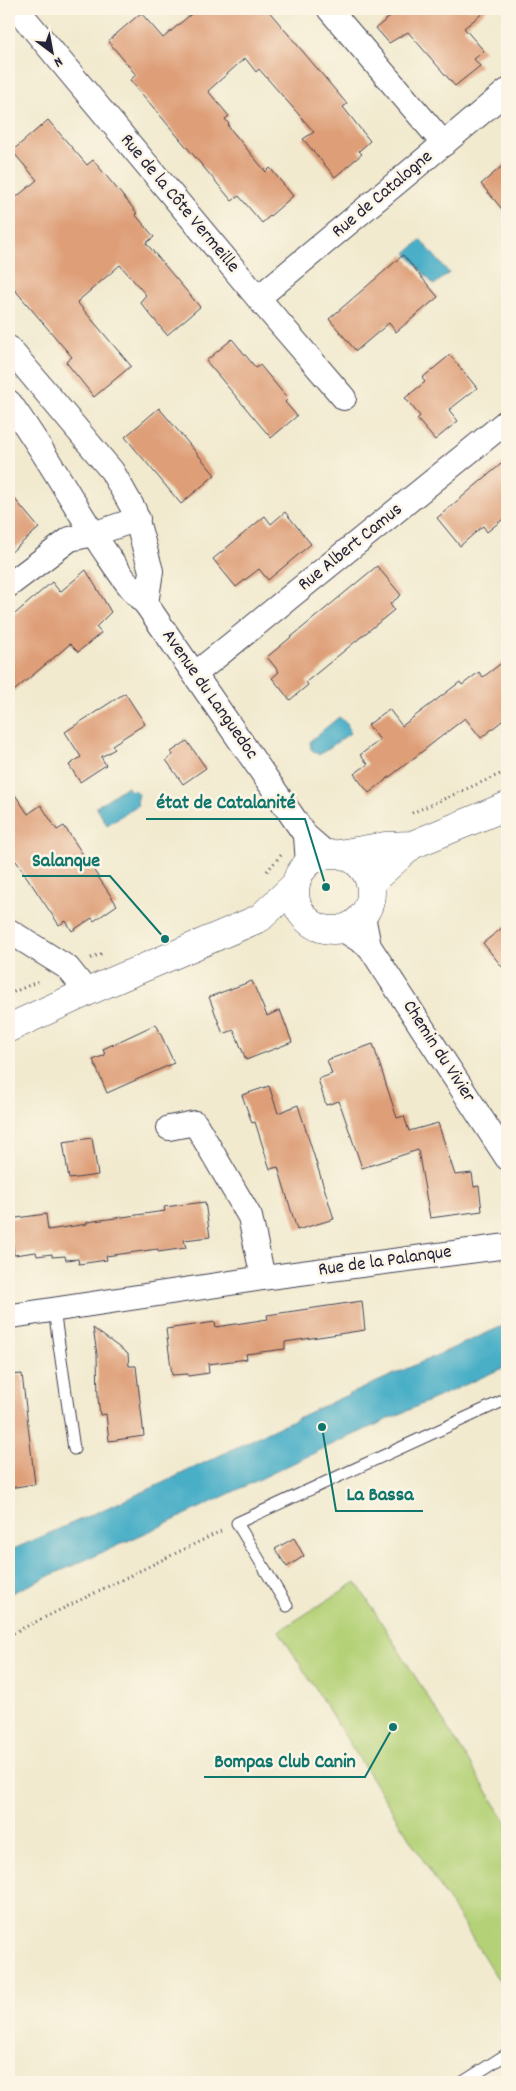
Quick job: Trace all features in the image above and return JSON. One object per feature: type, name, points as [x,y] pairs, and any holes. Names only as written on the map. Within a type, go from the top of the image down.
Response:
[{"type":"street","name":"Rue de la Côte Vermeille","points":[[17,9],[344,398]]},
{"type":"street","points":[[329,9],[444,144]]},
{"type":"street","name":"Rue de Catalogne","points":[[258,298],[507,91]]},
{"type":"street","points":[[9,348],[112,471],[138,519],[151,572],[146,604]]},
{"type":"street","name":"Avenue du Languedoc","points":[[9,402],[28,428],[93,534],[132,591],[146,604],[306,836],[318,864]]},
{"type":"street","name":"Rue Albert Camus","points":[[195,674],[507,421]]},
{"type":"street","points":[[9,585],[70,539],[93,534],[138,519]]},
{"type":"street","points":[[370,883],[412,845],[507,806]]},
{"type":"street","points":[[9,1028],[86,992],[260,918],[318,864],[385,846],[412,845]]},
{"type":"street","points":[[350,858],[359,864],[366,873],[370,883],[371,895],[369,906],[352,922],[329,930],[316,926],[298,908],[296,897],[318,864],[350,858]]},
{"type":"street","points":[[260,918],[306,918]]},
{"type":"street","name":"Chemin du Vivier","points":[[352,922],[507,1158]]},
{"type":"street","points":[[9,931],[68,968],[86,992]]},
{"type":"street","points":[[169,1128],[195,1123],[250,1217],[263,1278]]},
{"type":"street","name":"Rue de la Palanque","points":[[9,1314],[12,1316],[263,1278],[507,1246]]},
{"type":"lane","points":[[54,1310],[74,1449]]},
{"type":"lane","points":[[287,1606],[237,1523],[507,1399]]},
{"type":"lane","points":[[463,2082],[507,2054]]},
{"type":"path","points":[[9,1635],[237,1523]]},
{"type":"green space","points":[[356,1582],[507,1823],[507,1980],[501,1984],[279,1631]]},
{"type":"water","points":[[421,240],[449,273],[434,285],[406,253]]},
{"type":"water","points":[[339,717],[347,723],[350,733],[319,755],[311,749],[310,741]]},
{"type":"water","points":[[127,786],[129,790],[136,791],[139,794],[138,805],[107,825],[96,807]]},
{"type":"water","points":[[507,1324],[507,1366],[331,1445],[170,1522],[9,1594],[9,1551],[154,1487],[314,1410]]},
{"type":"building","points":[[197,9],[267,9],[347,104],[343,107],[370,141],[359,151],[362,154],[335,177],[303,139],[314,132],[259,69],[256,72],[245,58],[208,91],[229,116],[225,119],[229,124],[228,126],[266,172],[270,168],[293,196],[262,223],[239,196],[232,201],[130,80],[136,75],[108,41],[141,13],[163,38]]},
{"type":"building","points":[[399,9],[488,9],[464,28],[484,51],[474,59],[480,66],[455,86],[408,32],[389,43],[376,28]]},
{"type":"building","points":[[48,120],[87,165],[93,160],[137,213],[135,214],[154,237],[146,243],[200,307],[167,335],[140,302],[146,295],[120,265],[77,302],[131,366],[94,397],[66,362],[72,357],[9,283],[9,203],[37,180],[12,151]]},
{"type":"building","points":[[507,162],[507,215],[481,184]]},
{"type":"building","points":[[403,255],[438,297],[396,332],[389,323],[356,351],[329,319]]},
{"type":"building","points":[[232,339],[256,368],[260,365],[288,399],[285,402],[297,416],[271,438],[206,361]]},
{"type":"building","points":[[450,355],[477,388],[449,410],[458,421],[435,440],[417,419],[420,416],[405,398],[425,382],[422,378]]},
{"type":"building","points":[[159,408],[215,475],[181,504],[125,437]]},
{"type":"building","points":[[507,459],[507,516],[487,532],[483,526],[460,546],[437,518]]},
{"type":"building","points":[[9,492],[39,528],[9,554]]},
{"type":"building","points":[[285,512],[311,544],[268,580],[259,569],[236,587],[213,559],[265,516],[271,524]]},
{"type":"building","points":[[377,566],[401,595],[390,604],[394,610],[306,682],[308,685],[290,700],[272,678],[279,672],[267,657]]},
{"type":"building","points":[[86,570],[111,612],[96,627],[101,633],[78,652],[70,644],[9,695],[9,619],[52,582],[60,592]]},
{"type":"building","points":[[507,659],[507,717],[481,738],[465,718],[369,793],[354,774],[368,764],[360,755],[380,740],[368,725],[389,709],[402,726],[460,682],[462,685],[479,672],[483,677]]},
{"type":"building","points":[[125,693],[145,724],[112,745],[115,749],[101,757],[106,765],[80,782],[69,765],[81,757],[65,732]]},
{"type":"building","points":[[187,741],[206,768],[183,784],[166,760],[173,755],[171,752]]},
{"type":"building","points":[[9,786],[28,814],[41,805],[57,830],[64,826],[117,905],[94,921],[92,918],[72,931],[66,921],[59,925],[16,861],[9,865]]},
{"type":"building","points":[[507,924],[507,973],[483,943]]},
{"type":"building","points":[[252,981],[267,1016],[280,1010],[292,1042],[246,1060],[234,1030],[223,1034],[209,997]]},
{"type":"building","points":[[156,1024],[174,1063],[107,1093],[93,1060],[105,1055],[103,1049]]},
{"type":"building","points":[[373,1044],[397,1118],[404,1116],[409,1131],[438,1123],[455,1175],[472,1173],[474,1187],[479,1186],[482,1211],[430,1218],[418,1150],[362,1168],[339,1101],[326,1105],[318,1079],[332,1074],[327,1060]]},
{"type":"building","points":[[269,1086],[278,1113],[298,1105],[334,1219],[297,1230],[278,1167],[270,1169],[255,1122],[252,1123],[242,1095]]},
{"type":"building","points":[[92,1138],[98,1175],[69,1179],[63,1142]]},
{"type":"building","points":[[205,1202],[210,1237],[184,1240],[186,1248],[158,1252],[158,1249],[106,1256],[107,1260],[79,1264],[78,1259],[66,1260],[65,1256],[52,1257],[52,1254],[37,1256],[36,1252],[14,1255],[9,1219],[46,1214],[48,1230],[87,1224],[87,1222],[165,1211],[164,1207]]},
{"type":"building","points":[[362,1301],[365,1330],[285,1342],[285,1349],[246,1354],[247,1359],[208,1364],[209,1373],[188,1376],[188,1374],[172,1375],[166,1329],[215,1322],[216,1327],[268,1319],[267,1315]]},
{"type":"building","points":[[93,1328],[128,1354],[129,1366],[136,1366],[144,1436],[109,1441],[106,1414],[100,1415],[97,1354]]},
{"type":"building","points":[[22,1374],[35,1484],[9,1488],[9,1375]]},
{"type":"building","points":[[294,1538],[304,1556],[287,1567],[275,1549]]},
{"type":"place","name":"état de Catalanité","points":[[326,887]]},
{"type":"place","name":"Salanque","points":[[165,939]]},
{"type":"place","name":"La Bassa","points":[[322,1427]]},
{"type":"place","name":"Bompas Club Canin","points":[[393,1727]]}]
